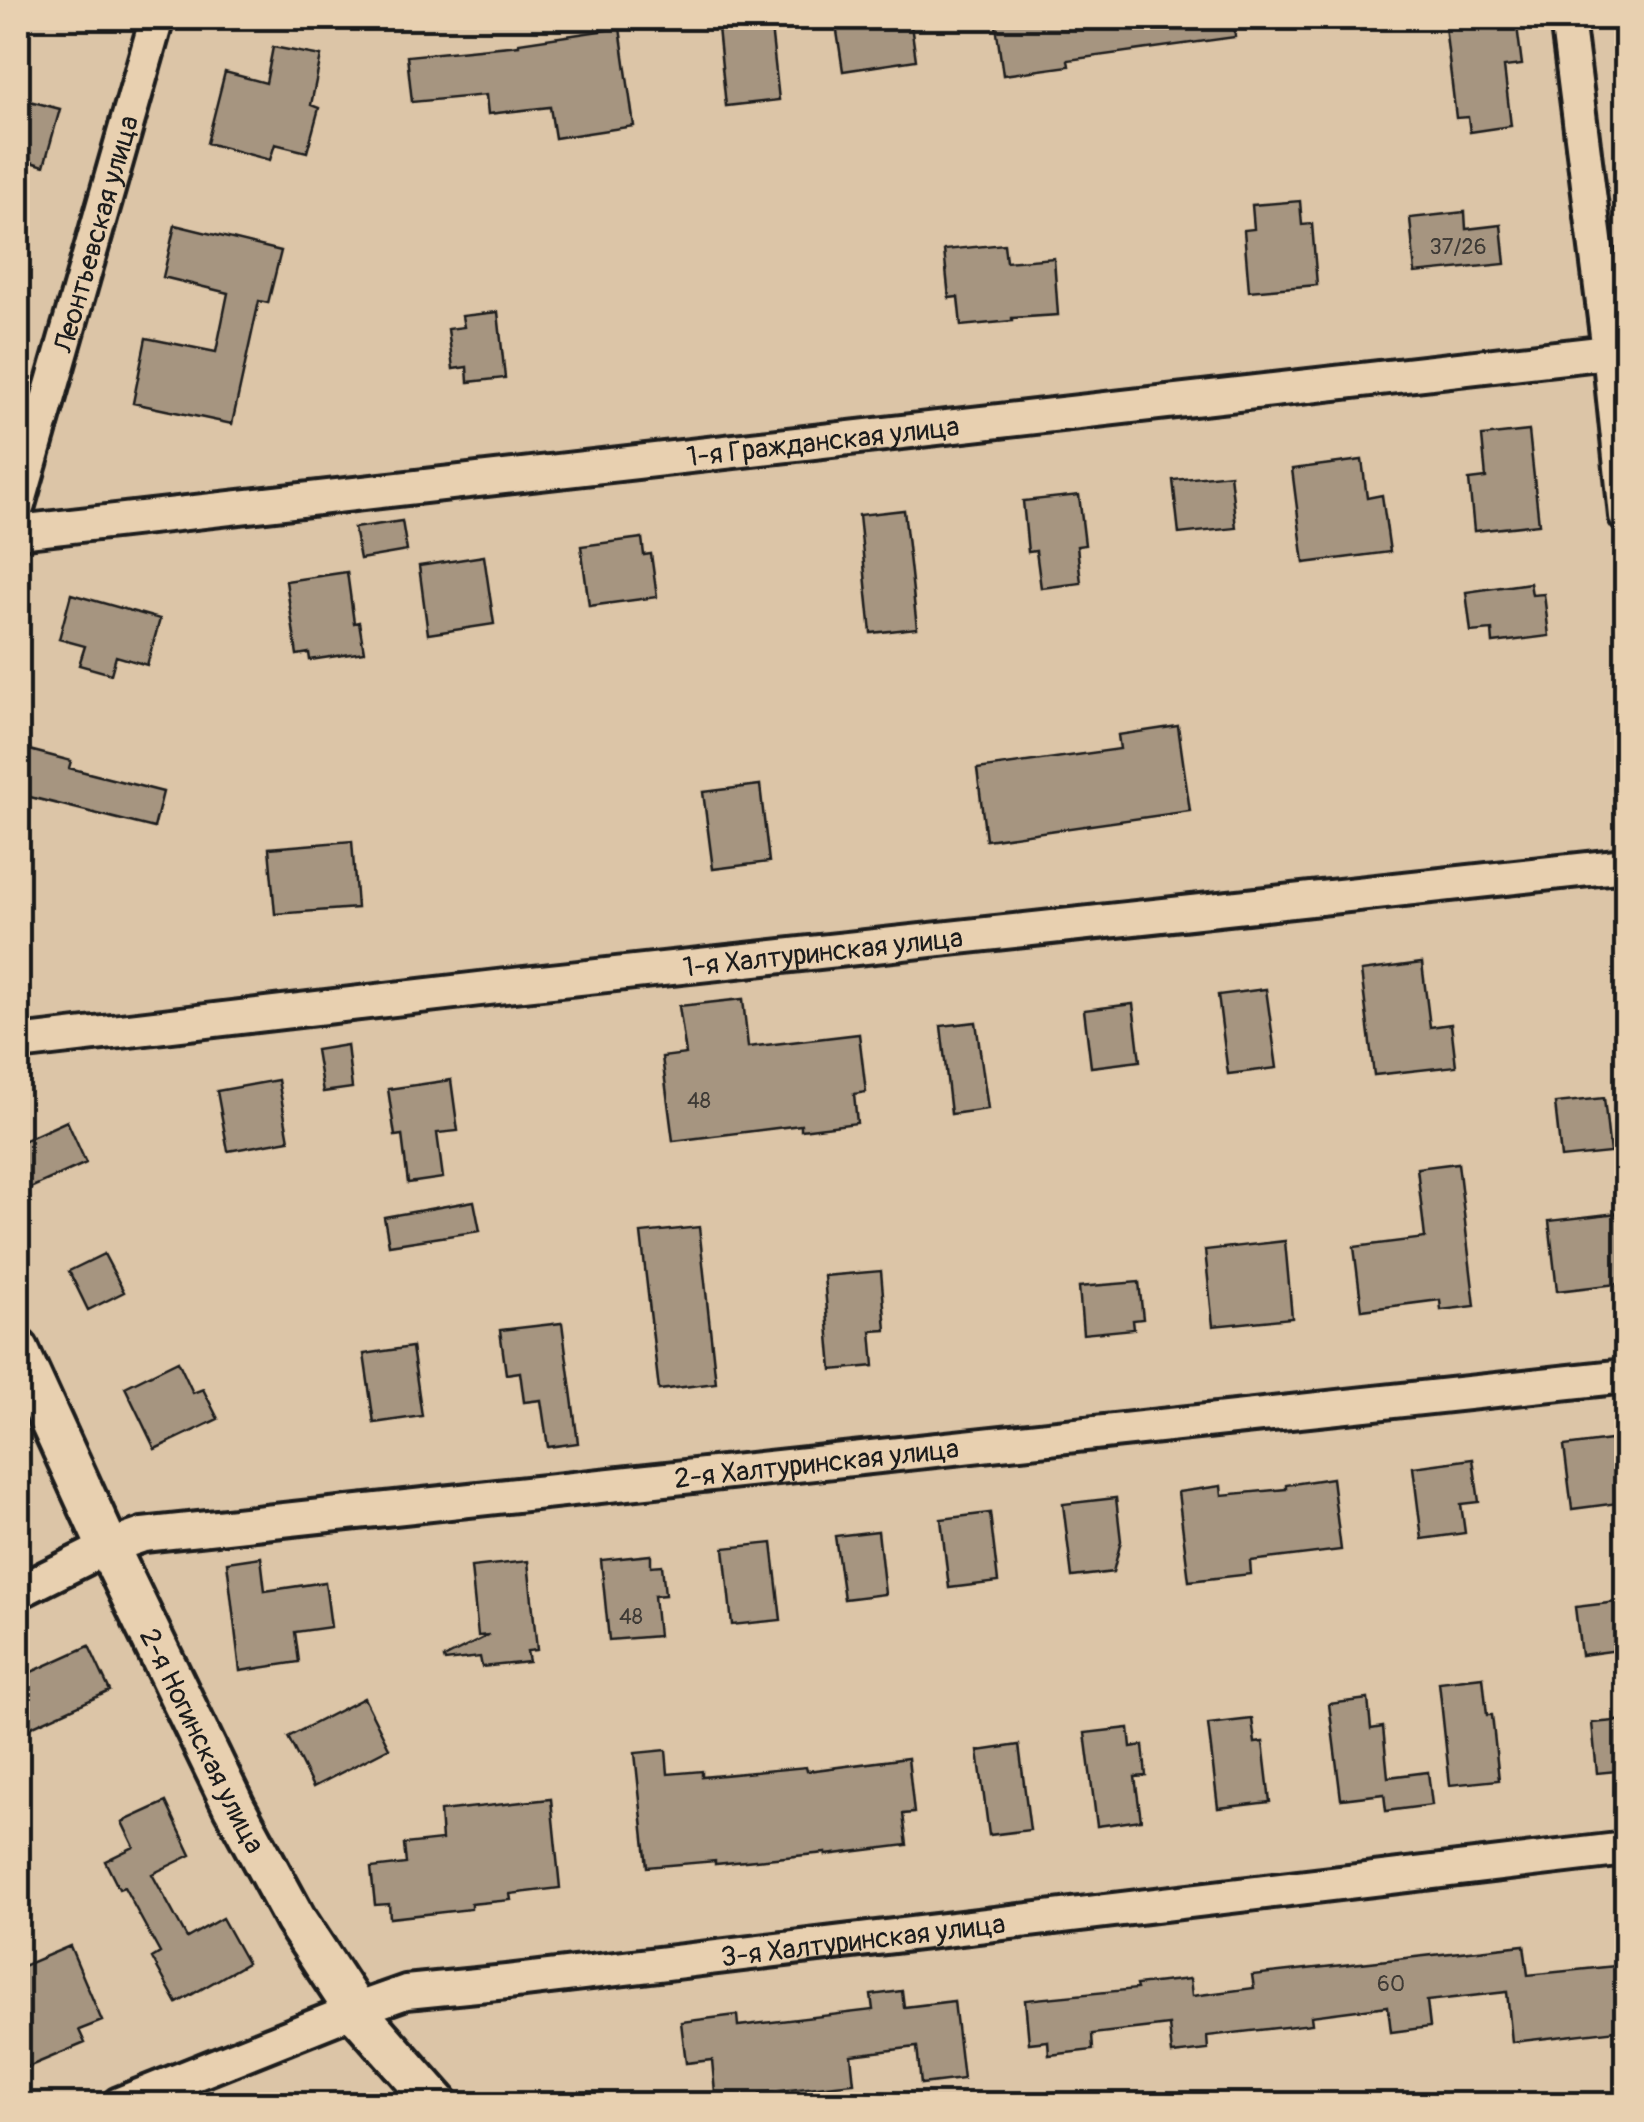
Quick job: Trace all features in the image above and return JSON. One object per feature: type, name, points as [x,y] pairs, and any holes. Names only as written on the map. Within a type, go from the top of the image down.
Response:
[{"type":"street","name":"Леонтьевская улица","points":[[18,505],[157,18]]},
{"type":"street","points":[[1567,18],[1618,350],[1626,516]]},
{"type":"street","name":"1-я Гражданская улица","points":[[18,532],[1618,350]]},
{"type":"street","name":"1-я Халтуринская улица","points":[[18,1043],[514,985],[1626,865]]},
{"type":"street","name":"2-я Ногинская улица","points":[[18,1350],[234,1808],[295,1919],[355,2010],[438,2104]]},
{"type":"street","name":"2-я Халтуринская улица","points":[[18,1592],[108,1547],[143,1535],[1626,1376]]},
{"type":"street","name":"3-я Халтуринская улица","points":[[119,2104],[406,1992],[1626,1848]]},
{"type":"building","points":[[717,18],[770,18],[779,100],[726,106]]},
{"type":"building","points":[[835,18],[910,18],[916,60],[843,71]]},
{"type":"building","points":[[995,18],[1234,18],[1235,37],[1068,60],[1069,66],[1003,75]]},
{"type":"building","points":[[1444,18],[1516,18],[1522,65],[1504,67],[1511,126],[1470,132],[1468,117],[1456,118]]},
{"type":"building","points":[[620,28],[634,126],[555,138],[550,107],[488,114],[486,95],[412,102],[407,56],[519,45]]},
{"type":"building","points":[[273,47],[321,56],[311,105],[319,108],[307,152],[275,144],[270,160],[207,143],[225,72],[266,83]]},
{"type":"building","points":[[18,98],[60,109],[44,166],[18,158]]},
{"type":"building","points":[[1300,201],[1302,225],[1312,224],[1317,285],[1249,291],[1244,230],[1254,229],[1252,205]]},
{"type":"building","points":[[1465,212],[1466,229],[1501,225],[1505,264],[1415,273],[1410,218]]},
{"type":"building","points":[[175,225],[281,251],[268,303],[259,301],[232,424],[133,403],[146,338],[216,352],[228,293],[163,277]]},
{"type":"building","points":[[1004,244],[1006,262],[1054,258],[1058,315],[961,326],[958,297],[949,298],[944,250]]},
{"type":"building","points":[[498,312],[505,378],[468,382],[467,367],[453,369],[448,329],[464,327],[462,316]]},
{"type":"building","points":[[1529,431],[1539,524],[1474,531],[1469,480],[1486,478],[1482,436]]},
{"type":"building","points":[[1362,460],[1367,498],[1382,495],[1390,552],[1304,563],[1292,469]]},
{"type":"building","points":[[1230,474],[1236,528],[1179,534],[1173,480]]},
{"type":"building","points":[[1079,495],[1085,545],[1077,546],[1081,583],[1041,588],[1036,551],[1028,552],[1023,501]]},
{"type":"building","points":[[904,510],[917,628],[871,633],[859,515]]},
{"type":"building","points":[[402,521],[407,551],[360,559],[354,528]]},
{"type":"building","points":[[642,538],[644,555],[651,554],[657,597],[589,606],[581,546]]},
{"type":"building","points":[[484,556],[494,624],[428,634],[419,566]]},
{"type":"building","points":[[347,572],[354,623],[359,622],[364,652],[310,660],[309,653],[297,655],[286,581]]},
{"type":"building","points":[[1530,583],[1532,595],[1544,594],[1549,636],[1493,643],[1492,630],[1471,632],[1466,592]]},
{"type":"building","points":[[71,594],[160,619],[147,665],[116,656],[111,674],[79,665],[85,646],[59,639]]},
{"type":"building","points":[[1178,726],[1190,811],[986,840],[977,769],[1120,749],[1118,735]]},
{"type":"building","points":[[18,747],[71,761],[69,768],[163,792],[154,828],[18,794]]},
{"type":"building","points":[[760,785],[769,862],[713,869],[703,792]]},
{"type":"building","points":[[352,841],[357,908],[275,914],[269,848]]},
{"type":"building","points":[[1422,963],[1430,1027],[1451,1024],[1456,1066],[1374,1075],[1361,971]]},
{"type":"building","points":[[1266,989],[1277,1068],[1228,1074],[1218,995]]},
{"type":"building","points":[[743,999],[748,1047],[859,1034],[866,1092],[854,1094],[857,1123],[801,1130],[801,1125],[673,1141],[662,1057],[686,1054],[679,1006]]},
{"type":"building","points":[[1133,1004],[1140,1061],[1091,1067],[1084,1010]]},
{"type":"building","points":[[976,1022],[988,1109],[951,1114],[941,1026]]},
{"type":"building","points":[[347,1045],[352,1088],[323,1092],[316,1050]]},
{"type":"building","points":[[278,1080],[289,1140],[228,1151],[217,1091]]},
{"type":"building","points":[[451,1080],[458,1131],[437,1133],[443,1178],[408,1183],[402,1135],[395,1136],[388,1089]]},
{"type":"building","points":[[1604,1098],[1610,1153],[1561,1158],[1555,1103]]},
{"type":"building","points":[[67,1121],[86,1163],[30,1188],[18,1159],[18,1143]]},
{"type":"building","points":[[1458,1163],[1475,1306],[1441,1310],[1440,1300],[1362,1310],[1354,1247],[1425,1238],[1417,1168]]},
{"type":"building","points":[[474,1201],[480,1231],[389,1245],[384,1217]]},
{"type":"building","points":[[1618,1213],[1626,1283],[1557,1291],[1549,1221]]},
{"type":"building","points":[[699,1227],[716,1383],[659,1390],[641,1233]]},
{"type":"building","points":[[1285,1241],[1292,1318],[1213,1326],[1205,1250]]},
{"type":"building","points":[[104,1254],[124,1292],[88,1310],[69,1271]]},
{"type":"building","points":[[881,1271],[886,1330],[871,1331],[874,1366],[832,1370],[824,1276]]},
{"type":"building","points":[[1139,1282],[1143,1319],[1133,1320],[1134,1329],[1083,1334],[1079,1287]]},
{"type":"building","points":[[562,1323],[578,1443],[548,1447],[541,1400],[524,1402],[520,1372],[506,1374],[500,1330]]},
{"type":"building","points":[[412,1347],[422,1416],[374,1423],[364,1354]]},
{"type":"building","points":[[178,1361],[193,1393],[203,1389],[218,1419],[155,1449],[125,1387]]},
{"type":"building","points":[[1626,1438],[1626,1502],[1572,1509],[1564,1446]]},
{"type":"building","points":[[1473,1459],[1479,1502],[1461,1504],[1465,1533],[1422,1539],[1413,1467]]},
{"type":"building","points":[[1332,1478],[1341,1550],[1250,1561],[1251,1574],[1189,1581],[1178,1492],[1221,1486],[1222,1495],[1286,1489],[1286,1485]]},
{"type":"building","points":[[1116,1498],[1121,1541],[1113,1572],[1072,1577],[1063,1504]]},
{"type":"building","points":[[990,1513],[998,1582],[949,1588],[941,1519]]},
{"type":"building","points":[[878,1531],[885,1594],[844,1599],[835,1536]]},
{"type":"building","points":[[772,1543],[781,1620],[732,1625],[724,1548]]},
{"type":"building","points":[[651,1555],[651,1566],[662,1565],[665,1595],[654,1596],[658,1636],[609,1640],[601,1560]]},
{"type":"building","points":[[261,1557],[265,1591],[325,1582],[331,1627],[295,1632],[299,1662],[240,1671],[227,1562]]},
{"type":"building","points":[[528,1561],[537,1650],[527,1651],[529,1662],[482,1667],[480,1657],[445,1661],[444,1658],[489,1635],[478,1636],[471,1567]]},
{"type":"building","points":[[1626,1601],[1626,1649],[1581,1655],[1575,1607]]},
{"type":"building","points":[[89,1646],[110,1691],[18,1733],[18,1678]]},
{"type":"building","points":[[1483,1677],[1487,1715],[1492,1715],[1499,1780],[1450,1785],[1439,1682]]},
{"type":"building","points":[[364,1698],[389,1748],[313,1787],[288,1737]]},
{"type":"building","points":[[1368,1699],[1371,1729],[1383,1727],[1388,1777],[1428,1772],[1432,1805],[1386,1811],[1384,1794],[1341,1799],[1329,1704]]},
{"type":"building","points":[[1252,1719],[1255,1743],[1263,1742],[1270,1802],[1218,1808],[1208,1724]]},
{"type":"building","points":[[1626,1720],[1626,1770],[1597,1773],[1592,1723]]},
{"type":"building","points":[[1129,1728],[1131,1747],[1143,1745],[1146,1776],[1135,1777],[1141,1820],[1097,1826],[1085,1733]]},
{"type":"building","points":[[1019,1745],[1030,1830],[989,1835],[978,1751]]},
{"type":"building","points":[[666,1750],[668,1774],[702,1771],[702,1777],[806,1767],[807,1771],[908,1758],[914,1813],[903,1814],[907,1845],[826,1855],[647,1867],[635,1753]]},
{"type":"building","points":[[551,1799],[560,1888],[510,1894],[511,1900],[471,1904],[471,1909],[390,1918],[389,1904],[375,1905],[371,1868],[406,1864],[404,1844],[442,1840],[440,1811]]},
{"type":"building","points":[[166,1802],[191,1855],[152,1874],[187,1938],[222,1918],[247,1963],[177,2003],[152,1958],[160,1953],[105,1861],[134,1847],[122,1822]]},
{"type":"building","points":[[1524,1945],[1528,1975],[1626,1965],[1626,2029],[1512,2042],[1507,1992],[1427,2001],[1430,2027],[1391,2032],[1388,2006],[1311,2016],[1312,2024],[1207,2036],[1208,2050],[1172,2054],[1169,2025],[1092,2034],[1093,2050],[1049,2055],[1048,2041],[1029,2043],[1025,2000],[1137,1989],[1136,1985],[1190,1979],[1192,1996],[1254,1988],[1252,1975]]},
{"type":"building","points":[[70,1946],[102,2021],[79,2030],[85,2043],[18,2071],[18,1968]]},
{"type":"building","points":[[902,1991],[904,2007],[954,2001],[963,2079],[921,2084],[917,2047],[851,2055],[854,2083],[760,2093],[761,2104],[716,2104],[712,2060],[686,2063],[681,2022],[737,2015],[738,2026],[873,2010],[871,1995]]}]
